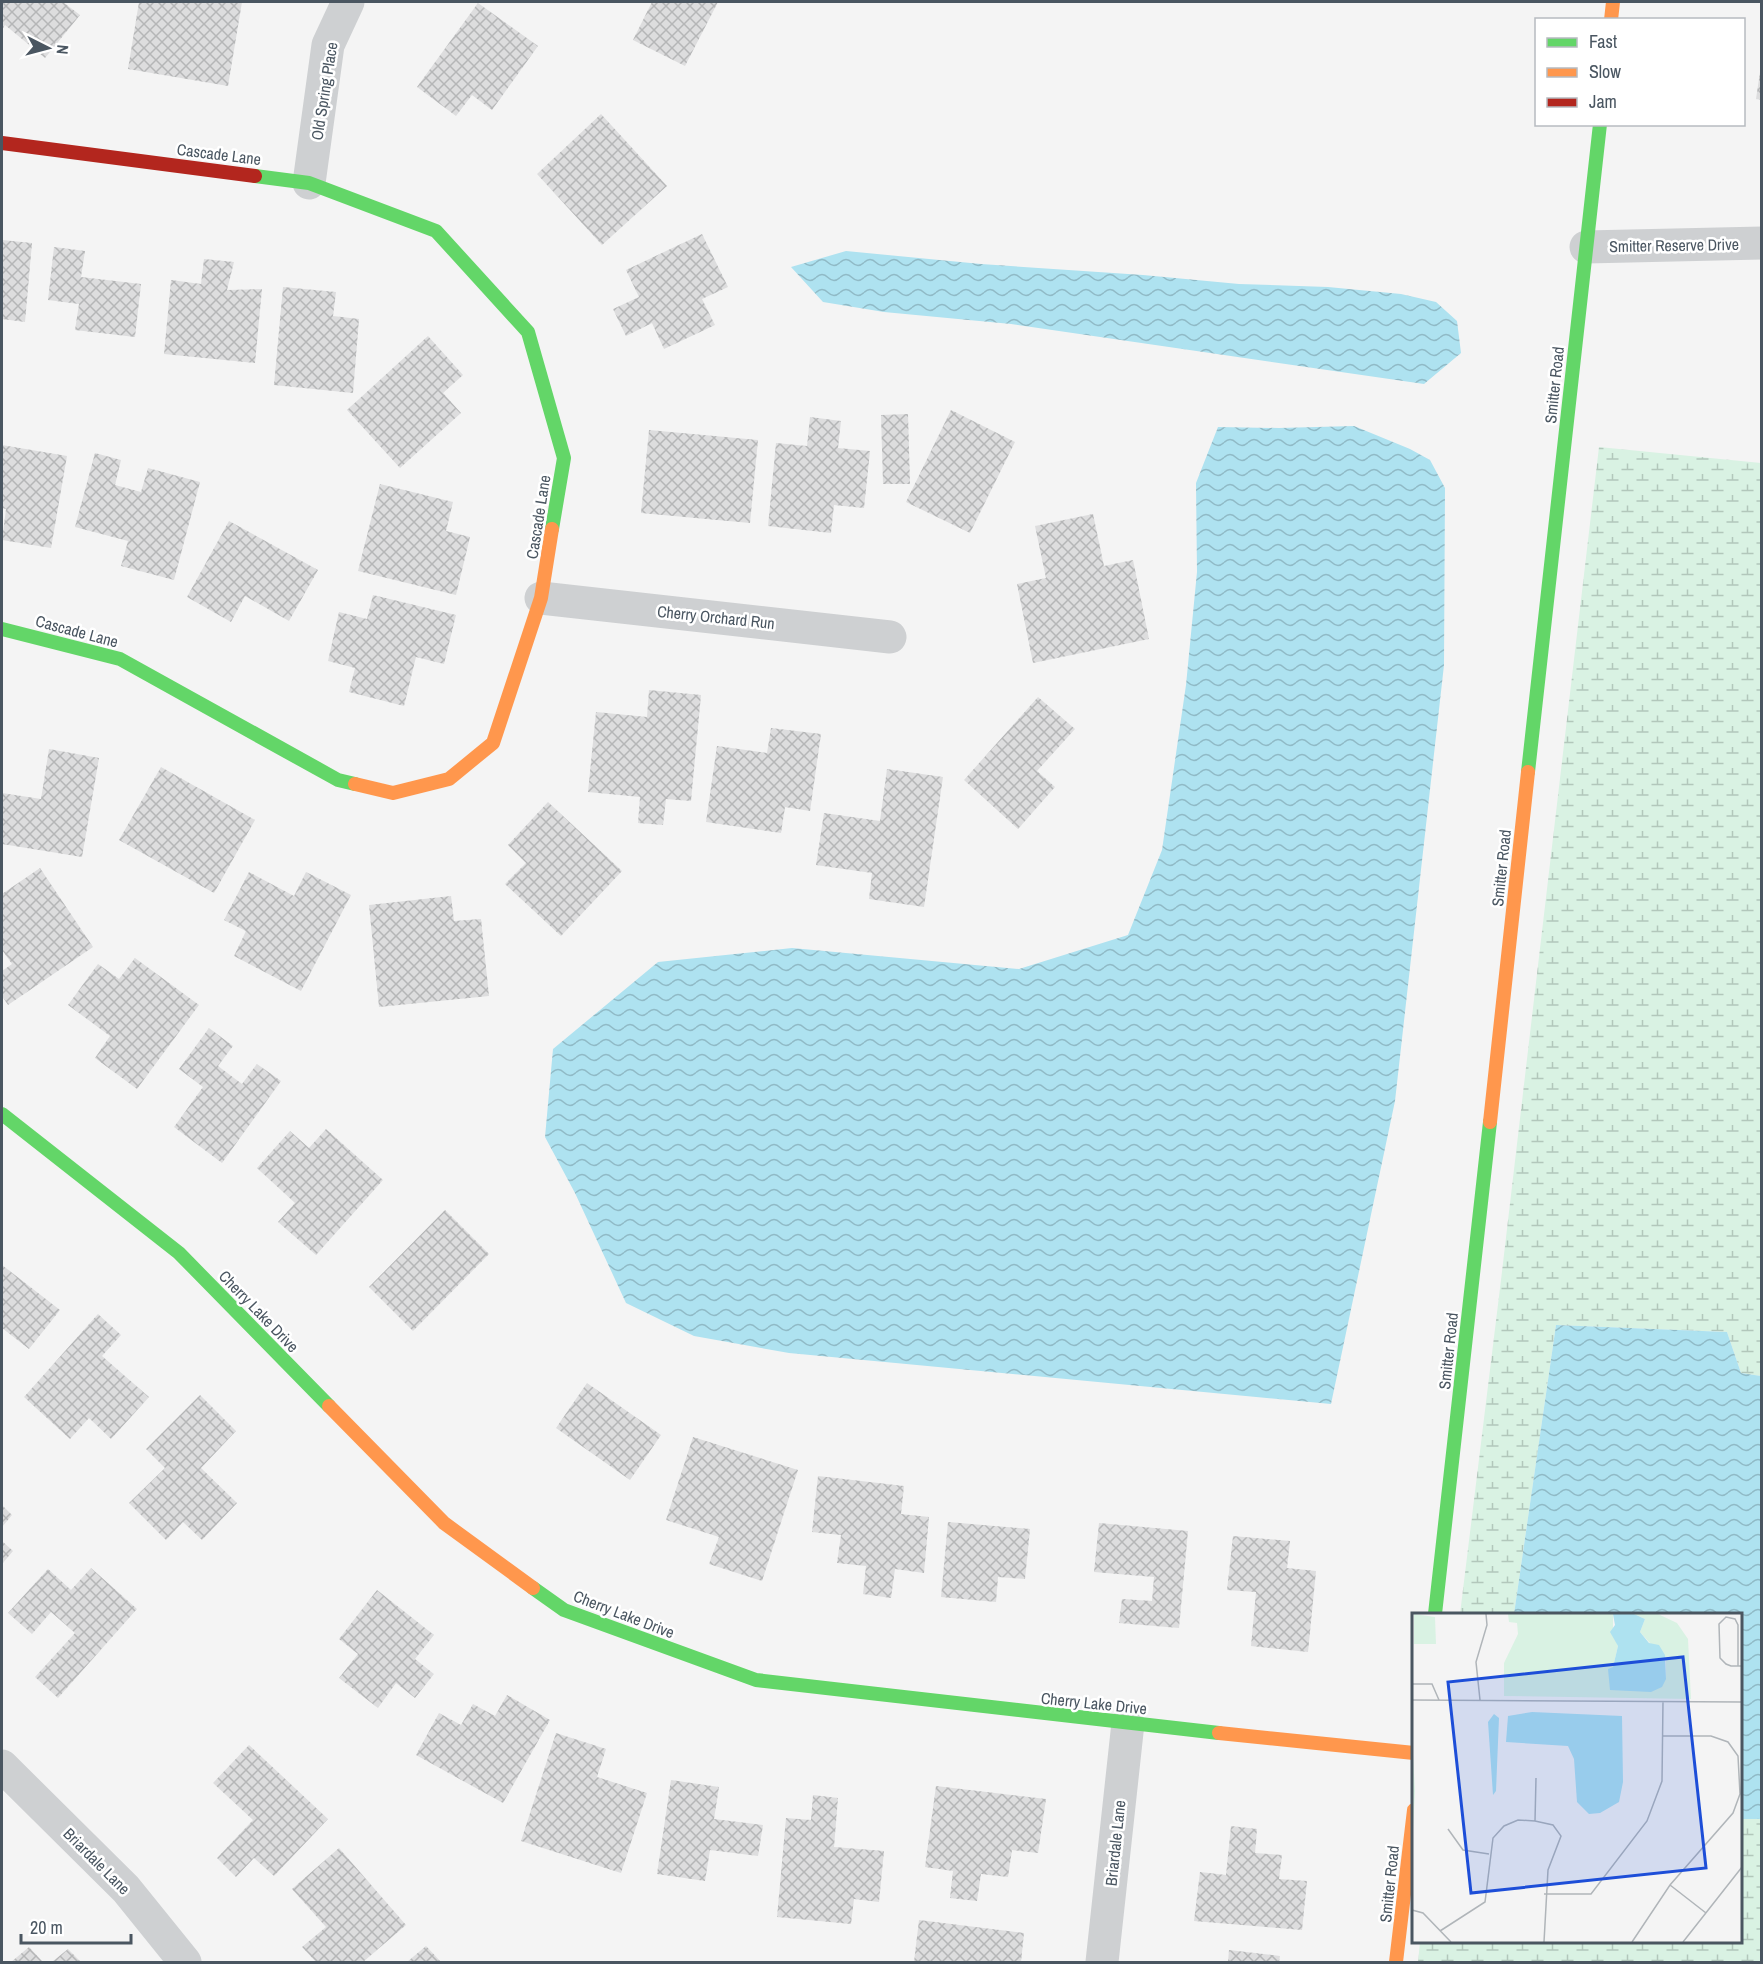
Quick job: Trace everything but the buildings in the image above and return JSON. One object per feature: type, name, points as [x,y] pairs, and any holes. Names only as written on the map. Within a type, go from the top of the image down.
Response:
[{"type":"street","name":"Old Spring Place","points":[[309,183],[328,45],[348,2]]},
{"type":"street","points":[[1611,18],[1613,2]]},
{"type":"street","name":"Smitter Road","points":[[1435,1613],[1600,126]]},
{"type":"street","name":"Cascade Lane","points":[[2,143],[309,183],[436,231],[528,332],[564,458],[541,598],[493,743],[449,779],[393,793],[338,780],[120,658],[2,629]]},
{"type":"street","name":"Smitter Reserve Drive","points":[[1586,247],[1761,243]]},
{"type":"street","name":"Cherry Orchard Run","points":[[541,598],[890,637]]},
{"type":"street","name":"Cherry Lake Drive","points":[[2,1114],[179,1253],[444,1523],[564,1610],[756,1680],[1412,1753]]},
{"type":"street","name":"Briardale Lane","points":[[1102,1962],[1128,1723]]},
{"type":"street","name":"Briardale Lane","points":[[2,1766],[126,1889],[185,1962]]},
{"type":"street","name":"Smitter Road","points":[[1396,1962],[1412,1819]]},
{"type":"green space","points":[[1599,447],[1761,463],[1761,1376],[1741,1373],[1727,1332],[1556,1325],[1514,1613],[1460,1613]]},
{"type":"green space","points":[[1742,1819],[1761,1819],[1761,1962],[1418,1962],[1420,1943],[1742,1943]]},
{"type":"water","points":[[846,251],[1239,284],[1328,287],[1401,294],[1436,302],[1457,321],[1461,353],[1424,384],[1011,324],[884,312],[823,302],[791,267]]},
{"type":"water","points":[[1354,426],[1410,449],[1430,460],[1445,488],[1444,665],[1395,1101],[1331,1404],[789,1353],[694,1336],[626,1303],[575,1193],[545,1137],[553,1049],[658,962],[792,948],[1019,969],[1128,935],[1162,850],[1186,685],[1197,572],[1196,483],[1218,427]]},
{"type":"water","points":[[1556,1325],[1727,1332],[1741,1373],[1761,1376],[1761,1819],[1742,1819],[1742,1613],[1514,1613]]},
{"type":"traffic: fast","points":[[1528,772],[1600,126]]},
{"type":"traffic: fast","points":[[255,176],[309,183],[436,231],[528,332],[564,458],[552,529]]},
{"type":"traffic: fast","points":[[2,629],[120,659],[338,780],[355,784]]},
{"type":"traffic: fast","points":[[2,1114],[179,1253],[329,1406]]},
{"type":"traffic: fast","points":[[1435,1613],[1490,1122]]},
{"type":"traffic: fast","points":[[533,1588],[564,1610],[756,1680],[1219,1733]]},
{"type":"traffic: slow","points":[[1611,18],[1613,2]]},
{"type":"traffic: slow","points":[[355,784],[393,793],[449,779],[493,743],[541,598],[552,529]]},
{"type":"traffic: slow","points":[[1490,1122],[1528,772]]},
{"type":"traffic: slow","points":[[329,1406],[444,1523],[533,1588]]},
{"type":"traffic: slow","points":[[1219,1733],[1412,1753]]},
{"type":"traffic: slow","points":[[1396,1962],[1412,1827]]},
{"type":"traffic: jam","points":[[2,143],[255,176]]}]
